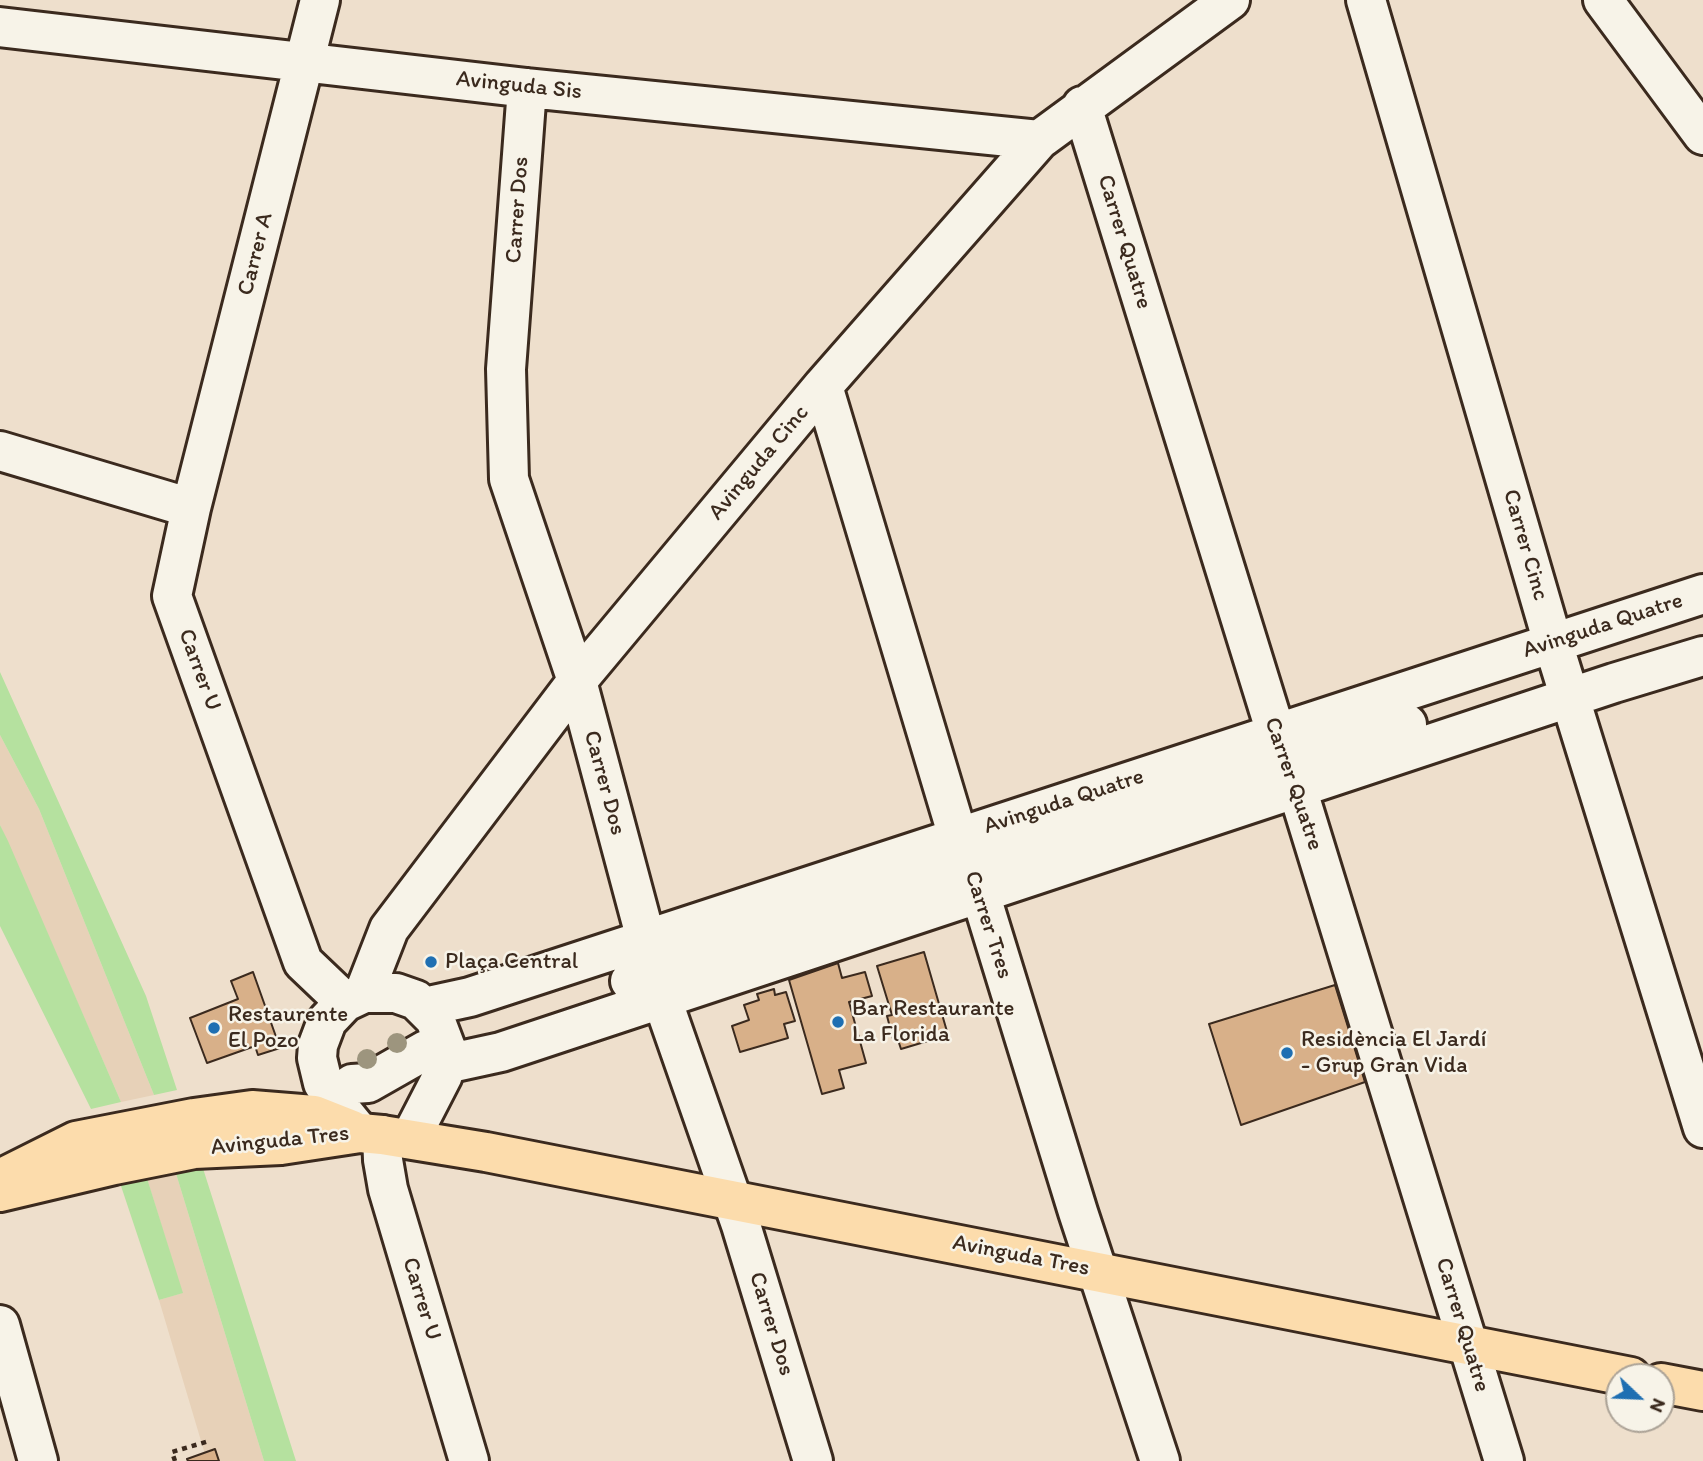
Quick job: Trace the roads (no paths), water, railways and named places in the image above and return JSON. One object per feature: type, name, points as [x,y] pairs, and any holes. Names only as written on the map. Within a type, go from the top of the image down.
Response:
[{"type":"main road","name":"Avinguda Tres","points":[[0,1179],[76,1142],[194,1118],[252,1110],[314,1115],[384,1136],[486,1152],[1605,1372]]},
{"type":"main road","name":"Avinguda Tres","points":[[0,1192],[194,1149],[384,1136]]},
{"type":"main road","points":[[1675,1386],[1703,1391]]},
{"type":"street","name":"Carrer A","points":[[191,508],[320,0]]},
{"type":"street","name":"Avinguda Cinc","points":[[355,998],[389,929],[577,681],[823,386],[1039,140],[1230,0]]},
{"type":"street","name":"Carrer Cinc","points":[[1366,0],[1563,672],[1703,1128]]},
{"type":"street","points":[[1603,0],[1691,100],[1703,135]]},
{"type":"street","name":"Avinguda Sis","points":[[0,27],[527,88],[1039,140]]},
{"type":"street","name":"Carrer Dos","points":[[527,88],[506,369],[509,479],[577,681],[654,970],[732,1200],[813,1461]]},
{"type":"street","name":"Carrer Quatre","points":[[1082,106],[1504,1461]]},
{"type":"street","name":"Carrer Tres","points":[[823,386],[969,865],[1160,1461]]},
{"type":"street","points":[[0,451],[191,508]]},
{"type":"street","name":"Carrer U","points":[[191,508],[172,596],[303,962],[355,998]]},
{"type":"street","name":"Avinguda Quatre","points":[[424,1007],[470,997],[654,970],[1563,672],[1703,594]]},
{"type":"street","name":"Avinguda Quatre","points":[[442,1051],[486,1056],[654,970],[1287,761],[1563,672],[1703,631]]},
{"type":"street","name":"Avinguda Quatre","points":[[1563,672],[1703,656]]},
{"type":"street","points":[[396,993],[424,1007],[435,1019],[445,1042],[439,1086],[384,1136],[329,1094],[320,1077],[318,1045],[327,1021],[355,998],[396,993]]},
{"type":"street","points":[[352,1084],[368,1083],[442,1051]]},
{"type":"street","name":"Carrer U","points":[[384,1136],[383,1160],[388,1189],[470,1461]]},
{"type":"street","points":[[0,1325],[38,1461]]},
{"type":"place","name":"Plaça Central","points":[[431,962]]},
{"type":"place","name":"Bar Restaurante La Florida","points":[[838,1022]]},
{"type":"place","name":"Restaurente El Pozo","points":[[214,1028]]},
{"type":"place","name":"Residència El Jardí - Grup Gran Vida","points":[[1287,1053]]}]
